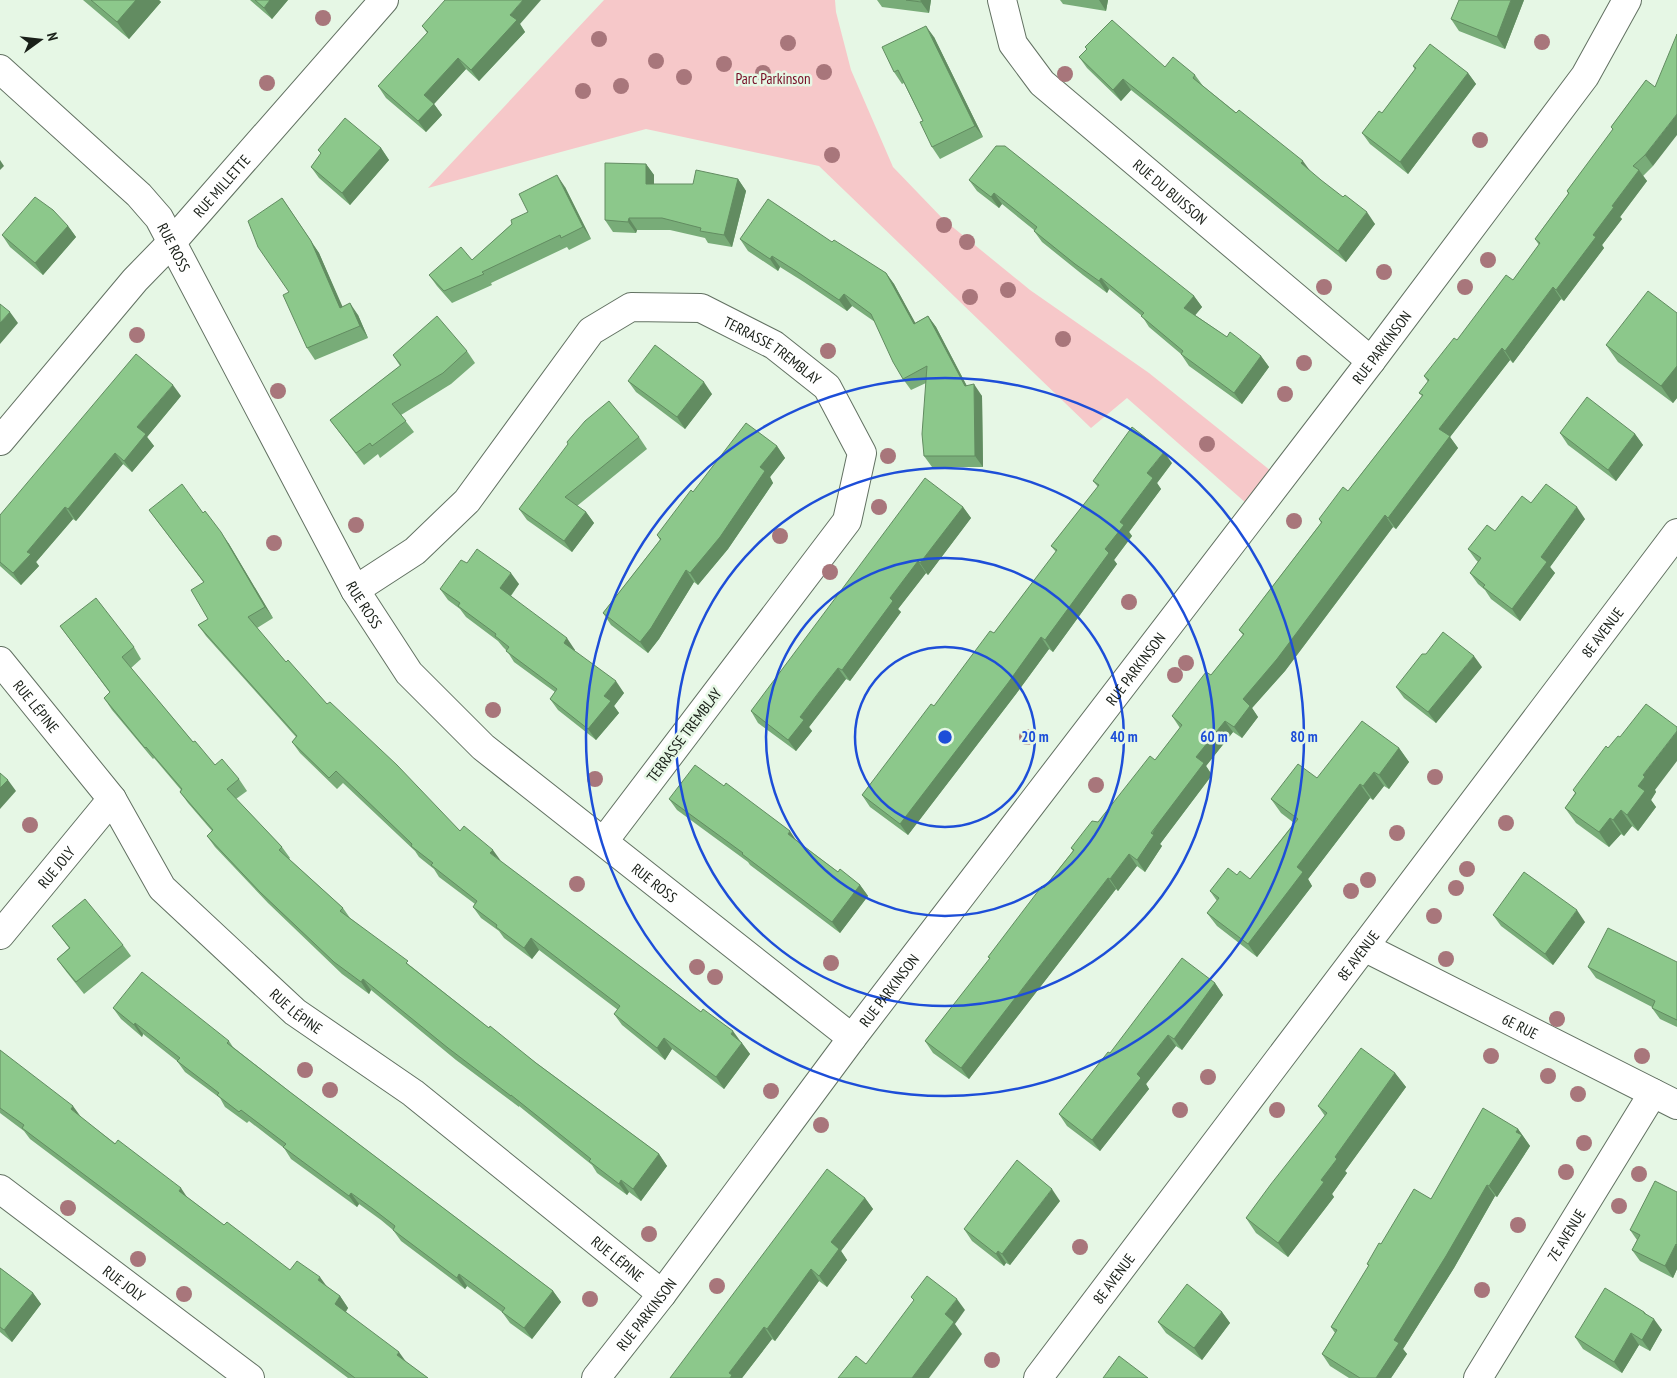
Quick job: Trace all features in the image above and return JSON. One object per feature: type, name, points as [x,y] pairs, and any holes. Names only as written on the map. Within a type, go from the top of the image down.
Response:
[{"type":"street","name":"RUE MILLETTE","points":[[0,442],[136,280],[172,242],[384,0]]},
{"type":"street","name":"RUE DU BUISSON","points":[[1002,0],[1013,44],[1042,83],[1371,361]]},
{"type":"street","name":"RUE PARKINSON","points":[[596,1378],[662,1294],[852,1038],[1371,361],[1585,76],[1627,0]]},
{"type":"street","name":"RUE ROSS","points":[[0,69],[139,195],[159,218],[355,590],[409,673],[483,747],[852,1038]]},
{"type":"street","name":"TERRASSE TREMBLAY","points":[[355,590],[415,551],[467,501],[591,331],[631,307],[701,308],[774,345],[827,387],[862,452],[847,521],[604,841]]},
{"type":"street","name":"8E AVENUE","points":[[1038,1378],[1677,533]]},
{"type":"street","name":"RUE LÉPINE","points":[[0,661],[112,799],[162,888],[295,1012],[413,1093],[662,1294]]},
{"type":"street","name":"RUE JOLY","points":[[0,935],[112,799]]},
{"type":"street","name":"6E RUE","points":[[1364,947],[1677,1105]]},
{"type":"street","name":"7E AVENUE","points":[[1478,1378],[1653,1092]]},
{"type":"street","name":"RUE JOLY","points":[[0,1189],[250,1378]]},
{"type":"green space","name":"Parc Parkinson","points":[[604,0],[835,0],[836,12],[851,70],[893,167],[944,220],[1030,290],[1149,373],[1281,479],[1255,511],[1127,398],[1091,428],[819,166],[646,129],[428,188]]},
{"type":"building","points":[[91,0],[136,0],[117,22]]},
{"type":"building","points":[[255,0],[270,0],[264,8]]},
{"type":"building","points":[[445,0],[523,0],[510,15],[517,20],[471,70],[458,58],[424,95],[434,104],[418,121],[378,86],[428,32],[422,26]]},
{"type":"building","points":[[1459,0],[1511,0],[1497,37],[1451,19]]},
{"type":"building","points":[[1112,20],[1165,67],[1173,57],[1195,75],[1193,78],[1236,113],[1239,110],[1303,161],[1301,163],[1321,180],[1367,212],[1338,251],[1123,79],[1113,90],[1079,57],[1087,49],[1085,47]]},
{"type":"building","points":[[926,26],[975,126],[932,147],[920,122],[923,121],[898,70],[894,72],[882,47]]},
{"type":"building","points":[[1677,34],[1677,114],[1645,155],[1633,166],[1639,170],[1593,235],[1596,237],[1556,290],[1553,287],[1505,351],[1502,348],[1439,429],[1450,436],[1388,518],[1385,515],[1277,659],[1243,699],[1250,706],[1234,727],[1225,721],[1196,757],[1204,763],[1151,833],[1154,835],[1137,860],[1129,854],[1110,879],[1108,878],[961,1068],[925,1041],[990,958],[988,957],[1042,886],[1044,888],[1074,850],[1071,848],[1092,821],[1098,822],[1150,756],[1155,760],[1182,725],[1172,716],[1206,672],[1211,675],[1244,634],[1239,630],[1322,522],[1319,519],[1343,487],[1348,491],[1423,395],[1419,393],[1429,380],[1424,376],[1454,338],[1457,340],[1506,275],[1513,280],[1540,243],[1535,239],[1569,193],[1567,191],[1613,129],[1611,127],[1646,80],[1655,87]]},
{"type":"building","points":[[1430,44],[1468,73],[1400,162],[1362,133],[1379,111],[1382,113],[1416,68],[1413,66]]},
{"type":"building","points":[[345,118],[381,148],[342,193],[311,167],[321,153],[318,150]]},
{"type":"building","points":[[996,146],[1005,146],[1194,296],[1184,308],[1227,337],[1230,332],[1261,356],[1234,393],[1181,354],[1183,351],[1141,316],[1144,313],[1101,278],[1099,281],[1075,264],[1034,231],[1037,227],[994,193],[991,197],[969,180]]},
{"type":"building","points":[[605,163],[646,164],[646,184],[693,184],[696,170],[738,179],[724,235],[700,231],[701,228],[662,218],[629,218],[628,222],[605,220]]},
{"type":"building","points":[[557,175],[583,227],[561,238],[560,235],[482,272],[484,274],[444,291],[429,275],[461,247],[472,260],[512,224],[511,220],[528,212],[519,194]]},
{"type":"building","points":[[35,197],[53,210],[68,226],[35,263],[2,235]]},
{"type":"building","points":[[282,198],[311,241],[340,308],[350,303],[360,326],[307,348],[283,295],[289,292],[258,247],[248,221]]},
{"type":"building","points":[[768,199],[832,242],[834,240],[886,273],[914,324],[928,316],[965,386],[974,384],[975,456],[924,456],[922,434],[927,366],[903,379],[871,314],[844,294],[839,300],[772,256],[770,259],[740,239]]},
{"type":"building","points":[[1648,291],[1677,313],[1677,366],[1661,386],[1606,345]]},
{"type":"building","points":[[0,304],[10,312],[0,323]]},
{"type":"building","points":[[437,316],[467,351],[443,373],[392,404],[406,421],[372,446],[370,443],[356,453],[330,420],[401,365],[393,355]]},
{"type":"building","points":[[655,345],[704,382],[677,417],[628,381]]},
{"type":"building","points":[[136,354],[173,385],[137,427],[146,434],[124,461],[115,453],[68,509],[65,507],[27,552],[31,554],[13,573],[0,562],[0,515]]},
{"type":"building","points":[[1587,397],[1635,434],[1608,470],[1560,433]]},
{"type":"building","points":[[609,401],[639,437],[565,497],[586,512],[564,541],[519,509],[568,444],[567,442],[585,421]]},
{"type":"building","points":[[746,423],[777,446],[760,467],[765,471],[720,537],[690,573],[686,570],[651,628],[640,642],[603,613],[661,539],[657,535]]},
{"type":"building","points":[[1132,427],[1164,452],[1147,473],[1153,478],[1120,522],[1124,525],[1105,549],[1109,553],[1045,640],[1041,637],[900,824],[862,795],[931,704],[934,706],[990,631],[994,633],[1057,550],[1051,546],[1099,485],[1093,481]]},
{"type":"building","points":[[925,478],[963,507],[920,563],[918,561],[890,598],[893,601],[842,670],[838,668],[800,717],[804,720],[788,740],[751,711]]},
{"type":"building","points":[[182,484],[203,513],[205,511],[221,532],[265,607],[248,617],[286,662],[288,660],[327,704],[330,702],[397,765],[460,831],[464,826],[493,850],[490,853],[701,1012],[703,1009],[733,1031],[731,1034],[742,1043],[716,1077],[664,1038],[657,1048],[614,1014],[620,1006],[531,938],[524,948],[496,927],[497,925],[473,907],[477,901],[431,865],[433,863],[411,846],[412,844],[336,771],[329,778],[292,742],[297,736],[198,625],[208,619],[191,590],[204,582],[149,510]]},
{"type":"building","points":[[1546,484],[1577,507],[1541,557],[1547,562],[1512,609],[1483,587],[1485,585],[1470,573],[1481,558],[1468,549],[1487,525],[1495,531],[1522,496],[1531,503]]},
{"type":"building","points":[[477,549],[511,573],[500,588],[567,638],[564,643],[616,681],[604,696],[611,701],[588,729],[550,699],[557,689],[506,651],[509,647],[495,636],[496,634],[458,606],[460,603],[440,589],[461,560],[467,563]]},
{"type":"building","points":[[96,598],[134,647],[122,657],[193,742],[195,741],[215,765],[222,759],[239,779],[227,789],[282,847],[279,850],[343,908],[340,911],[408,961],[406,963],[489,1028],[490,1026],[536,1063],[659,1154],[633,1189],[621,1180],[619,1184],[589,1161],[591,1159],[363,979],[361,982],[334,962],[260,892],[207,836],[213,830],[180,792],[182,789],[104,698],[110,692],[60,626]]},
{"type":"building","points":[[1443,632],[1474,656],[1428,712],[1396,687],[1422,654],[1426,654]]},
{"type":"building","points":[[1646,704],[1677,727],[1677,731],[1643,775],[1645,777],[1638,786],[1645,791],[1627,815],[1621,810],[1613,820],[1610,818],[1599,832],[1565,808],[1576,793],[1573,790],[1606,746],[1608,748],[1618,736],[1620,737]]},
{"type":"building","points":[[1362,721],[1399,748],[1379,775],[1374,772],[1363,786],[1360,784],[1297,867],[1303,872],[1248,944],[1207,913],[1219,898],[1210,891],[1228,868],[1237,875],[1240,871],[1250,879],[1298,819],[1271,799],[1298,764],[1317,778]]},
{"type":"building","points":[[695,765],[724,786],[726,783],[790,831],[788,834],[814,854],[838,872],[840,869],[860,885],[832,922],[669,799]]},
{"type":"building","points":[[0,773],[8,780],[0,788]]},
{"type":"building","points":[[1524,872],[1577,910],[1545,954],[1493,915]]},
{"type":"building","points":[[85,899],[123,945],[76,982],[57,959],[70,948],[52,926]]},
{"type":"building","points":[[1608,928],[1677,962],[1677,1020],[1652,1008],[1655,1001],[1588,967]]},
{"type":"building","points":[[1182,958],[1215,983],[1174,1039],[1168,1035],[1137,1074],[1141,1078],[1092,1140],[1059,1114],[1108,1052],[1110,1053]]},
{"type":"building","points":[[142,972],[229,1041],[227,1043],[290,1092],[553,1291],[524,1328],[502,1312],[505,1308],[459,1274],[457,1278],[393,1230],[395,1226],[373,1209],[351,1193],[349,1196],[283,1147],[286,1144],[241,1110],[239,1112],[217,1095],[219,1093],[177,1061],[180,1058],[113,1008]]},
{"type":"building","points":[[1361,1048],[1395,1073],[1335,1157],[1337,1159],[1321,1180],[1324,1182],[1278,1243],[1246,1218],[1327,1113],[1318,1106]]},
{"type":"building","points":[[0,1050],[73,1106],[71,1109],[115,1144],[118,1140],[181,1188],[179,1191],[224,1225],[227,1222],[290,1270],[297,1261],[320,1277],[318,1280],[340,1296],[335,1304],[399,1352],[397,1355],[428,1378],[355,1378],[22,1128],[24,1125],[0,1108]]},
{"type":"building","points":[[1483,1108],[1518,1129],[1516,1132],[1522,1135],[1489,1186],[1487,1185],[1394,1340],[1399,1343],[1376,1378],[1360,1378],[1322,1354],[1337,1330],[1331,1327],[1369,1265],[1367,1264],[1379,1243],[1381,1244],[1414,1189],[1431,1199]]},
{"type":"building","points":[[1017,1160],[1052,1189],[1002,1254],[998,1251],[996,1254],[964,1229]]},
{"type":"building","points":[[827,1169],[865,1198],[831,1242],[839,1249],[819,1276],[811,1269],[767,1329],[764,1327],[729,1373],[732,1375],[730,1378],[670,1378]]},
{"type":"building","points":[[1655,1181],[1677,1192],[1677,1245],[1665,1266],[1632,1250],[1640,1235],[1630,1230]]},
{"type":"building","points":[[0,1268],[33,1293],[4,1330],[0,1327]]},
{"type":"building","points":[[927,1276],[957,1299],[945,1314],[954,1322],[912,1378],[838,1378],[856,1356],[866,1364],[914,1300],[911,1297]]},
{"type":"building","points":[[1187,1284],[1222,1312],[1194,1348],[1158,1322]]},
{"type":"building","points":[[1605,1288],[1654,1319],[1642,1340],[1631,1333],[1614,1362],[1575,1337]]},
{"type":"building","points":[[1119,1356],[1148,1378],[1103,1378]]}]
